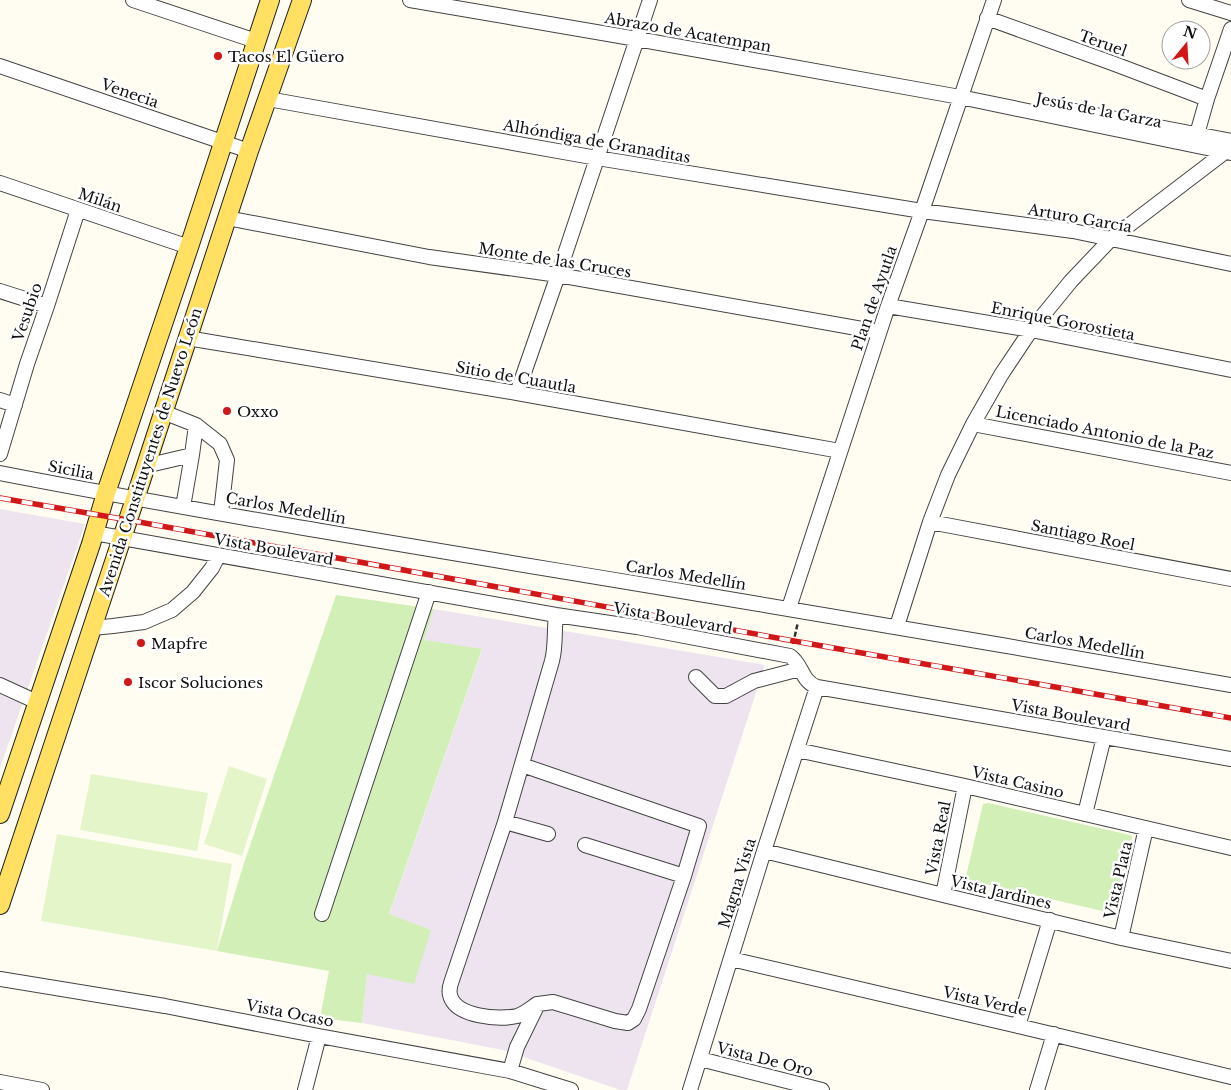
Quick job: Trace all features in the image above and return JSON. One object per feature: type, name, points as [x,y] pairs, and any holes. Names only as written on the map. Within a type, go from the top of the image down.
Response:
[{"type":"main road","name":"Avenida Constituyentes de Nuevo León","points":[[2,808],[270,0]]},
{"type":"main road","name":"Avenida Constituyentes de Nuevo León","points":[[0,905],[249,151],[302,0]]},
{"type":"main road","points":[[2,808],[30,812]]},
{"type":"street","points":[[133,0],[256,41]]},
{"type":"street","name":"Abrazo de Acatempan","points":[[410,0],[961,94]]},
{"type":"street","points":[[517,393],[650,0]]},
{"type":"street","name":"Plan de Ayutla","points":[[795,610],[840,451],[879,332],[994,0]]},
{"type":"street","points":[[1189,0],[1231,13]]},
{"type":"street","name":"Teruel","points":[[987,18],[1207,99]]},
{"type":"street","points":[[1196,134],[1231,29]]},
{"type":"street","name":"Venecia","points":[[0,66],[249,151]]},
{"type":"street","name":"Jesús de la Garza","points":[[961,94],[1196,134],[1229,149]]},
{"type":"street","name":"Jesús de la Garza","points":[[961,94],[1229,149]]},
{"type":"street","name":"Alhóndiga de Granaditas","points":[[268,99],[597,158],[922,211]]},
{"type":"street","points":[[896,626],[930,522],[948,475],[973,424],[1001,375],[1031,330],[1071,281],[1111,239],[1229,149]]},
{"type":"street","name":"Milán","points":[[0,183],[189,247]]},
{"type":"street","name":"Vesubio","points":[[0,454],[26,364],[78,210]]},
{"type":"street","name":"Arturo García","points":[[922,211],[1072,231],[1231,264]]},
{"type":"street","name":"Monte de las Cruces","points":[[227,218],[429,257],[558,275],[879,332]]},
{"type":"street","points":[[0,291],[47,306]]},
{"type":"street","name":"Enrique Gorostieta","points":[[888,306],[1031,330],[1231,370]]},
{"type":"street","name":"Sitio de Cuautla","points":[[187,338],[517,393],[840,451]]},
{"type":"street","points":[[0,400],[15,405]]},
{"type":"street","points":[[163,412],[196,425],[220,444],[227,460],[220,514]]},
{"type":"street","name":"Licenciado Antonio de la Paz","points":[[973,424],[1231,473]]},
{"type":"street","points":[[183,507],[196,425]]},
{"type":"street","points":[[145,466],[192,455]]},
{"type":"street","name":"Sicilia","points":[[0,473],[135,499]]},
{"type":"street","name":"Carlos Medellín","points":[[135,499],[896,626],[1231,685]]},
{"type":"street","name":"Santiago Roel","points":[[930,522],[1231,579]]},
{"type":"street","name":"Vista Boulevard","points":[[94,533],[790,656]]},
{"type":"street","points":[[92,628],[144,622],[172,610],[194,592],[212,568],[218,556]]},
{"type":"street","points":[[322,914],[429,592]]},
{"type":"street","points":[[522,765],[699,826],[639,1009],[634,1019],[628,1023],[615,1021],[553,1002],[538,1004],[519,1015],[508,1017],[485,1016],[467,1012],[454,1003],[450,994],[451,983],[505,822],[552,661],[555,648],[556,614]]},
{"type":"street","points":[[790,656],[796,662],[807,682],[817,687]]},
{"type":"street","points":[[696,677],[715,696],[726,696],[754,681],[800,669]]},
{"type":"street","points":[[0,685],[37,702]]},
{"type":"street","name":"Vista Boulevard","points":[[817,687],[1231,759]]},
{"type":"street","name":"Magna Vista","points":[[690,1090],[817,687]]},
{"type":"street","points":[[1085,814],[1104,737]]},
{"type":"street","name":"Vista Casino","points":[[797,750],[965,786],[1231,848]]},
{"type":"street","name":"Vista Real","points":[[943,895],[965,786]]},
{"type":"street","points":[[505,822],[548,834]]},
{"type":"street","name":"Vista Plata","points":[[1122,938],[1146,828]]},
{"type":"street","points":[[585,845],[684,876]]},
{"type":"street","name":"Vista Jardines","points":[[764,851],[1122,938],[1231,961]]},
{"type":"street","points":[[1018,1026],[1050,920]]},
{"type":"street","name":"Vista Verde","points":[[731,959],[1231,1077]]},
{"type":"street","name":"Vista Ocaso","points":[[0,979],[165,1006],[510,1070],[571,1090]]},
{"type":"street","points":[[510,1070],[517,1047],[538,1004]]},
{"type":"street","points":[[1037,1090],[1054,1034]]},
{"type":"street","points":[[305,1090],[319,1036]]},
{"type":"street","name":"Vista De Oro","points":[[700,1059],[822,1090]]},
{"type":"street","points":[[0,1082],[42,1090]]},
{"type":"path","points":[[790,656],[795,610]]},
{"type":"shaded area","points":[[0,509],[85,524],[0,768]]},
{"type":"shaded area","points":[[434,609],[765,665],[627,1090],[620,1090],[503,1050],[362,1023],[367,974],[431,930],[389,915],[482,650],[424,640]]},
{"type":"green space","points":[[336,595],[434,609],[424,640],[482,649],[389,914],[431,930],[414,984],[367,974],[362,1023],[320,1018],[329,971],[217,951],[245,860]]},
{"type":"green space","points":[[229,766],[267,779],[242,856],[204,844]]},
{"type":"green space","points":[[91,774],[208,793],[197,851],[80,830]]},
{"type":"green space","points":[[988,803],[1130,835],[1132,837],[1116,912],[1111,913],[968,880],[966,876],[983,804]]},
{"type":"green space","points":[[57,834],[232,864],[217,951],[41,921]]},
{"type":"railway","points":[[0,498],[1231,718]]},
{"type":"place","name":"Tacos El Güero","points":[[218,56]]},
{"type":"place","name":"Oxxo","points":[[227,411]]},
{"type":"place","name":"Mapfre","points":[[141,643]]},
{"type":"place","name":"Iscor Soluciones","points":[[128,682]]}]
